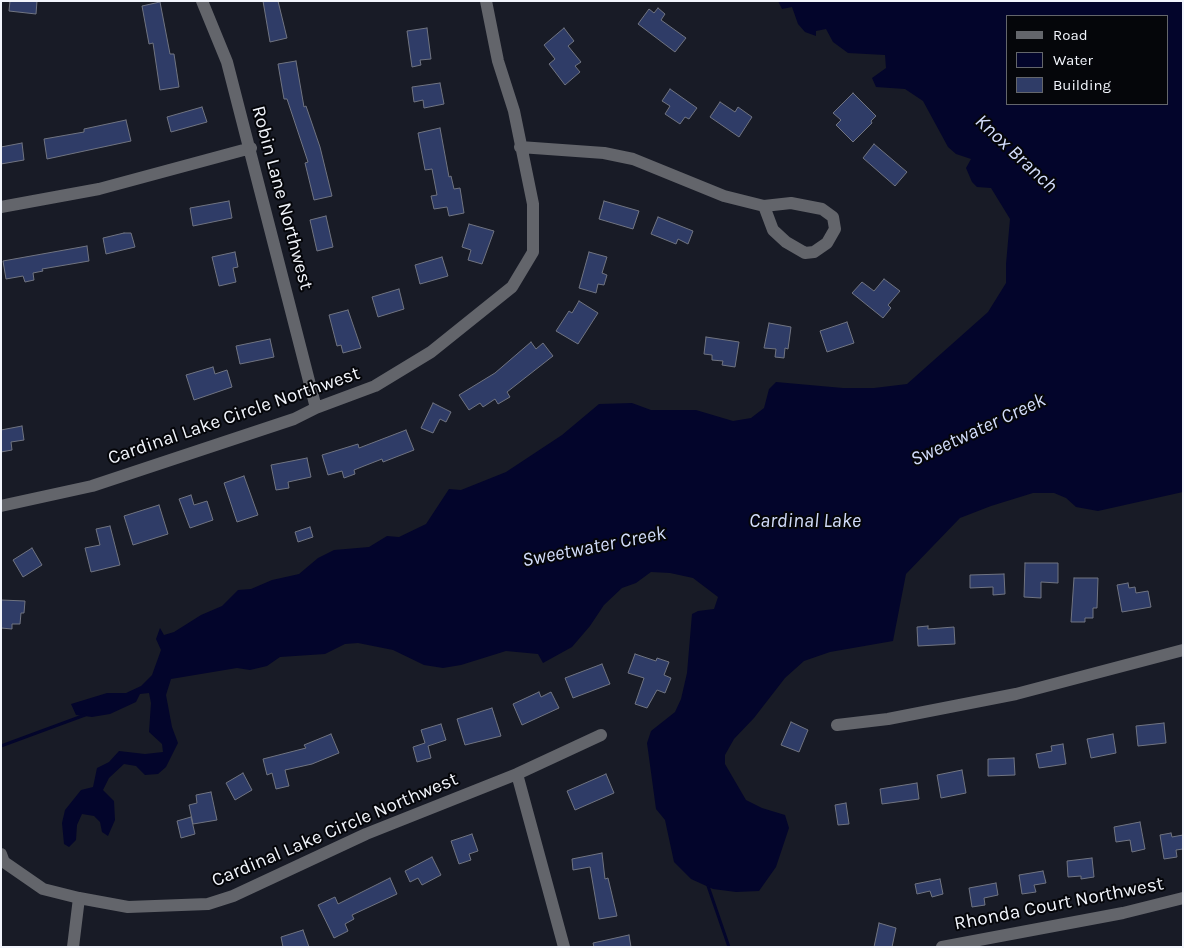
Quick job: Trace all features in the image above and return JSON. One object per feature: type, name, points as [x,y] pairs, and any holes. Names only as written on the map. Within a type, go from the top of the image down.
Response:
[{"type":"street","name":"Robin Lane Northwest","points":[[202,1],[227,62],[251,148],[316,408]]},
{"type":"street","name":"Cardinal Lake Circle Northwest","points":[[1,506],[92,486],[294,419],[316,408],[375,386],[423,357],[479,315],[512,287],[533,252],[533,204],[514,111],[498,61],[486,1]]},
{"type":"street","points":[[520,147],[604,153],[632,159],[724,196],[764,206],[791,203],[822,210],[833,217],[834,229],[827,243],[814,252],[805,253],[786,242],[774,230],[764,206]]},
{"type":"street","points":[[1,208],[98,189],[251,148]]},
{"type":"street","points":[[837,725],[888,719],[1016,694],[1183,650]]},
{"type":"street","name":"Cardinal Lake Circle Northwest","points":[[2,860],[43,889],[79,898],[128,907],[208,904],[233,896],[366,834],[517,774],[601,735]]},
{"type":"street","points":[[517,774],[564,947]]},
{"type":"street","points":[[73,947],[79,898]]},
{"type":"street","name":"Rhonda Court Northwest","points":[[942,947],[1123,913],[1183,898]]},
{"type":"water","name":"Cardinal Lake","points":[[778,1],[1183,1],[1183,492],[1098,511],[1076,507],[1066,498],[1054,493],[1033,493],[960,518],[906,574],[893,641],[830,652],[804,661],[785,678],[754,718],[734,739],[725,755],[725,764],[746,800],[762,808],[785,815],[789,828],[776,867],[759,891],[736,892],[713,889],[691,879],[674,862],[665,820],[656,809],[647,743],[651,731],[675,712],[681,699],[687,673],[692,614],[698,611],[714,609],[718,597],[693,578],[670,573],[651,572],[636,583],[622,588],[604,605],[590,626],[572,647],[543,663],[538,654],[506,651],[461,665],[443,668],[424,665],[393,650],[358,643],[345,644],[325,654],[280,657],[267,666],[250,670],[237,668],[171,679],[166,695],[172,727],[178,743],[166,767],[158,774],[145,775],[136,766],[124,764],[109,778],[103,790],[114,801],[115,820],[108,836],[102,832],[100,822],[94,816],[82,814],[77,825],[76,840],[69,847],[64,844],[62,823],[65,810],[81,790],[93,787],[97,768],[109,762],[119,751],[145,754],[163,752],[162,744],[149,732],[151,703],[149,693],[140,694],[136,702],[110,714],[92,717],[76,715],[71,704],[107,693],[126,693],[141,686],[152,675],[161,650],[156,639],[160,628],[164,635],[174,632],[201,615],[222,606],[238,590],[251,589],[272,580],[299,574],[318,558],[334,550],[369,547],[387,536],[399,537],[426,524],[449,489],[461,490],[506,472],[562,435],[599,404],[632,403],[651,410],[696,410],[733,421],[751,418],[764,408],[769,389],[776,382],[843,388],[874,388],[907,384],[988,312],[1006,283],[1010,219],[991,188],[977,187],[972,182],[966,168],[971,159],[956,154],[948,147],[923,101],[905,89],[876,87],[872,78],[886,68],[885,55],[848,53],[833,42],[826,29],[816,31],[816,36],[805,32],[798,24],[792,7],[782,9]]},
{"type":"building","points":[[10,1],[37,1],[36,14],[9,11]]},
{"type":"building","points":[[263,1],[278,1],[287,38],[270,42]]},
{"type":"building","points":[[160,2],[170,54],[174,54],[179,87],[160,90],[153,43],[149,44],[142,6]]},
{"type":"building","points":[[658,8],[665,14],[661,20],[686,38],[675,52],[638,24],[649,9],[654,13]]},
{"type":"building","points":[[427,28],[431,59],[420,60],[421,65],[412,67],[407,31]]},
{"type":"building","points":[[564,28],[574,41],[568,46],[581,62],[575,66],[580,72],[565,85],[549,64],[555,59],[544,45]]},
{"type":"building","points":[[296,61],[304,107],[306,106],[320,147],[332,196],[314,200],[305,163],[308,162],[287,99],[284,99],[278,64]]},
{"type":"building","points":[[440,83],[444,104],[424,108],[423,100],[414,102],[412,87]]},
{"type":"building","points":[[670,89],[697,108],[689,119],[685,117],[680,124],[665,114],[670,106],[662,101]]},
{"type":"building","points":[[853,93],[876,116],[871,121],[872,123],[853,142],[836,125],[841,120],[833,113]]},
{"type":"building","points":[[720,102],[735,112],[738,107],[752,117],[739,137],[710,117]]},
{"type":"building","points":[[202,107],[207,122],[171,132],[167,117]]},
{"type":"building","points":[[126,120],[131,141],[47,159],[44,139],[84,132],[84,129]]},
{"type":"building","points":[[440,128],[449,177],[451,176],[454,189],[460,188],[464,213],[449,216],[447,207],[434,209],[431,196],[437,195],[432,169],[425,170],[418,133]]},
{"type":"building","points":[[22,143],[24,160],[1,164],[1,147]]},
{"type":"building","points":[[874,144],[907,172],[895,186],[863,158]]},
{"type":"building","points":[[229,201],[232,218],[193,226],[190,208]]},
{"type":"building","points":[[604,201],[639,211],[633,229],[599,219]]},
{"type":"building","points":[[326,216],[333,247],[317,251],[310,220]]},
{"type":"building","points":[[658,217],[693,231],[688,244],[678,239],[676,244],[651,234]]},
{"type":"building","points":[[469,224],[494,231],[482,264],[468,260],[471,250],[462,247]]},
{"type":"building","points":[[131,233],[135,247],[106,254],[103,238]]},
{"type":"building","points":[[87,246],[89,261],[42,269],[43,271],[33,273],[34,280],[25,282],[23,276],[6,279],[3,261]]},
{"type":"building","points":[[235,252],[238,267],[233,268],[236,282],[219,286],[212,257]]},
{"type":"building","points":[[589,252],[607,257],[602,273],[607,275],[604,285],[598,284],[596,293],[579,288]]},
{"type":"building","points":[[442,257],[448,276],[420,284],[415,265]]},
{"type":"building","points":[[884,279],[900,291],[888,305],[891,308],[883,318],[852,293],[862,282],[874,291]]},
{"type":"building","points":[[399,289],[404,309],[378,317],[372,297]]},
{"type":"building","points":[[579,301],[598,313],[578,344],[556,331],[569,311],[572,313]]},
{"type":"building","points":[[348,310],[361,348],[343,353],[341,345],[337,346],[329,315]]},
{"type":"building","points":[[847,322],[854,343],[827,352],[820,331]]},
{"type":"building","points":[[769,323],[791,327],[788,349],[785,348],[784,358],[775,357],[776,349],[764,348]]},
{"type":"building","points":[[706,337],[739,342],[735,367],[722,365],[723,361],[712,360],[712,355],[704,354]]},
{"type":"building","points":[[270,339],[274,357],[240,364],[236,346]]},
{"type":"building","points":[[531,342],[536,349],[543,343],[553,356],[507,392],[510,397],[498,404],[495,399],[483,407],[480,403],[469,410],[459,395],[495,373]]},
{"type":"building","points":[[213,367],[215,374],[227,370],[232,387],[194,400],[186,375]]},
{"type":"building","points":[[433,403],[451,412],[446,422],[440,419],[433,433],[421,428]]},
{"type":"building","points":[[22,426],[24,440],[11,442],[12,450],[1,452],[1,430]]},
{"type":"building","points":[[406,430],[414,450],[383,462],[382,459],[354,470],[355,474],[344,478],[342,471],[328,475],[322,455],[358,444],[359,448]]},
{"type":"building","points":[[307,458],[311,477],[288,482],[289,488],[276,490],[271,465]]},
{"type":"building","points":[[244,476],[258,515],[237,522],[224,483]]},
{"type":"building","points":[[191,495],[194,505],[207,501],[213,520],[190,528],[179,499]]},
{"type":"building","points":[[159,505],[168,534],[133,545],[124,516]]},
{"type":"building","points":[[110,526],[120,565],[91,572],[85,548],[100,545],[96,529]]},
{"type":"building","points":[[310,527],[313,537],[298,542],[295,532]]},
{"type":"building","points":[[32,548],[42,565],[23,577],[13,560]]},
{"type":"building","points":[[1025,563],[1058,563],[1058,583],[1041,582],[1041,598],[1024,597]]},
{"type":"building","points":[[1004,574],[1005,594],[993,595],[993,587],[970,588],[970,575]]},
{"type":"building","points":[[1074,578],[1098,578],[1097,608],[1093,608],[1093,618],[1085,618],[1085,622],[1071,622]]},
{"type":"building","points":[[1128,583],[1129,588],[1135,587],[1136,593],[1148,591],[1151,607],[1122,612],[1117,585]]},
{"type":"building","points":[[1,600],[25,601],[24,613],[21,613],[20,624],[12,624],[12,629],[1,628]]},
{"type":"building","points":[[928,626],[928,629],[954,627],[955,644],[918,646],[917,627]]},
{"type":"building","points":[[635,654],[656,661],[657,658],[669,662],[664,675],[671,678],[665,693],[657,690],[647,708],[635,704],[644,678],[628,673]]},
{"type":"building","points":[[602,664],[610,684],[573,698],[565,678]]},
{"type":"building","points":[[539,692],[541,697],[551,692],[559,708],[522,725],[513,704]]},
{"type":"building","points":[[492,708],[501,736],[465,745],[457,719]]},
{"type":"building","points":[[791,722],[808,730],[799,752],[781,745]]},
{"type":"building","points":[[1164,723],[1166,743],[1138,746],[1136,726]]},
{"type":"building","points":[[441,724],[446,740],[428,746],[431,758],[417,762],[413,747],[425,743],[421,730]]},
{"type":"building","points":[[331,734],[339,753],[312,764],[285,770],[289,786],[276,789],[272,773],[267,775],[263,759],[306,748],[304,745]]},
{"type":"building","points":[[1113,734],[1116,753],[1091,758],[1087,739]]},
{"type":"building","points":[[1063,744],[1066,764],[1039,768],[1036,754],[1052,751],[1051,746]]},
{"type":"building","points":[[1014,758],[1015,775],[988,776],[988,759]]},
{"type":"building","points":[[962,770],[966,793],[941,798],[937,775]]},
{"type":"building","points":[[243,773],[252,790],[235,800],[226,783]]},
{"type":"building","points":[[606,774],[614,793],[575,810],[567,791]]},
{"type":"building","points":[[917,783],[919,799],[882,804],[880,789]]},
{"type":"building","points":[[211,792],[217,820],[193,824],[189,805],[197,803],[196,795]]},
{"type":"building","points":[[846,803],[849,824],[838,825],[835,805]]},
{"type":"building","points":[[191,817],[195,834],[181,838],[177,821]]},
{"type":"building","points":[[1140,822],[1145,849],[1132,852],[1130,840],[1116,842],[1114,827]]},
{"type":"building","points":[[1171,833],[1172,837],[1183,835],[1183,849],[1176,850],[1177,857],[1164,859],[1160,835]]},
{"type":"building","points":[[472,834],[478,851],[469,854],[471,860],[459,864],[451,841]]},
{"type":"building","points":[[602,853],[605,879],[608,878],[617,916],[599,919],[590,867],[573,870],[572,859]]},
{"type":"building","points":[[432,857],[441,875],[422,885],[418,878],[410,882],[405,871]]},
{"type":"building","points":[[1092,858],[1094,877],[1081,879],[1081,876],[1068,877],[1067,861]]},
{"type":"building","points":[[1043,871],[1046,883],[1034,885],[1036,892],[1022,894],[1019,875]]},
{"type":"building","points":[[390,878],[397,894],[352,915],[354,919],[345,924],[348,931],[334,938],[318,905],[335,897],[338,904]]},
{"type":"building","points":[[940,879],[943,894],[932,897],[930,891],[917,894],[915,884]]},
{"type":"building","points":[[996,883],[998,895],[984,898],[985,905],[972,907],[969,888]]},
{"type":"building","points":[[879,923],[896,928],[892,947],[874,947]]},
{"type":"building","points":[[303,930],[309,947],[283,947],[281,937]]},
{"type":"building","points":[[629,935],[631,947],[594,947],[593,943]]},
{"type":"waterway","name":"Sweetwater Creek","points":[[1,746],[85,715]]},
{"type":"waterway","points":[[708,886],[729,947]]},
{"type":"water label","name":"Knox Branch","points":[[1016,154]]}]
